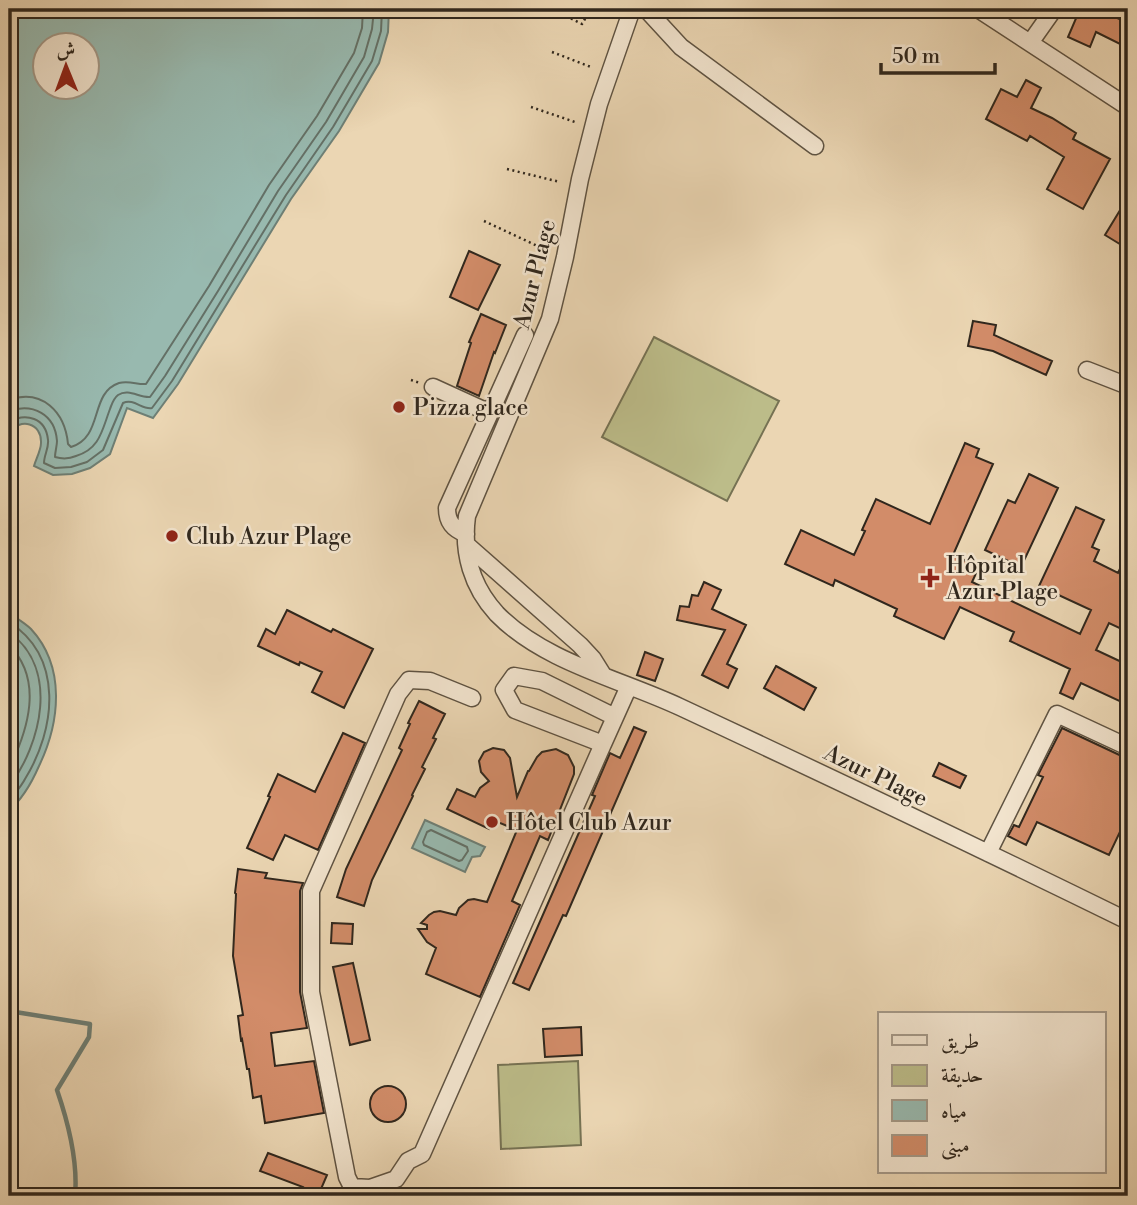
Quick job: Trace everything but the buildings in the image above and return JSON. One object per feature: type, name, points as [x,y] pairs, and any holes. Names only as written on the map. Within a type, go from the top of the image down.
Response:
[{"type":"street","name":"Azur Plage","points":[[632,9],[598,104],[550,319],[467,516],[466,540],[471,571],[481,593],[498,614],[551,653],[676,705],[1128,921]]},
{"type":"street","points":[[646,9],[681,47],[815,146]]},
{"type":"street","points":[[978,9],[1128,107]]},
{"type":"street","points":[[1030,43],[1054,9]]},
{"type":"street","points":[[525,335],[447,508],[449,521],[487,565],[517,588],[580,645],[603,675]]},
{"type":"street","points":[[1087,370],[1128,386]]},
{"type":"street","points":[[433,387],[490,413]]},
{"type":"street","points":[[603,744],[515,710],[504,690],[514,676],[542,681],[615,717]]},
{"type":"street","points":[[472,698],[430,681],[409,680],[397,694],[311,891],[311,992],[347,1177],[352,1187],[370,1188],[396,1179],[408,1161],[422,1154],[629,686]]},
{"type":"street","points":[[988,853],[1057,714],[1128,747]]},
{"type":"path","points":[[566,16],[582,24],[591,9]]},
{"type":"path","points":[[552,52],[591,66]]},
{"type":"path","points":[[531,107],[575,122]]},
{"type":"path","points":[[507,169],[560,182]]},
{"type":"path","points":[[484,221],[546,250]]},
{"type":"green space","points":[[654,337],[779,401],[727,501],[602,437]]},
{"type":"green space","points":[[578,1061],[581,1145],[501,1149],[498,1065]]},
{"type":"water","points":[[9,9],[389,9],[388,32],[379,63],[339,131],[291,199],[178,384],[153,418],[127,408],[110,454],[90,468],[72,474],[53,475],[34,466],[41,443],[38,431],[30,424],[14,428],[9,433]]},
{"type":"water","points":[[9,613],[31,629],[42,644],[50,660],[56,695],[52,731],[46,749],[27,790],[9,810]]},
{"type":"water","points":[[425,820],[485,847],[480,856],[472,857],[465,872],[412,848]]},
{"type":"waterway","points":[[9,1011],[90,1024],[89,1037],[57,1090],[71,1143],[75,1196]]},
{"type":"place","name":"Pizza glace","points":[[399,407]]},
{"type":"place","name":"Club Azur Plage","points":[[172,536]]},
{"type":"place","name":"Hôpital Azur Plage","points":[[930,578]]},
{"type":"place","name":"Hôtel Club Azur","points":[[492,822]]}]
